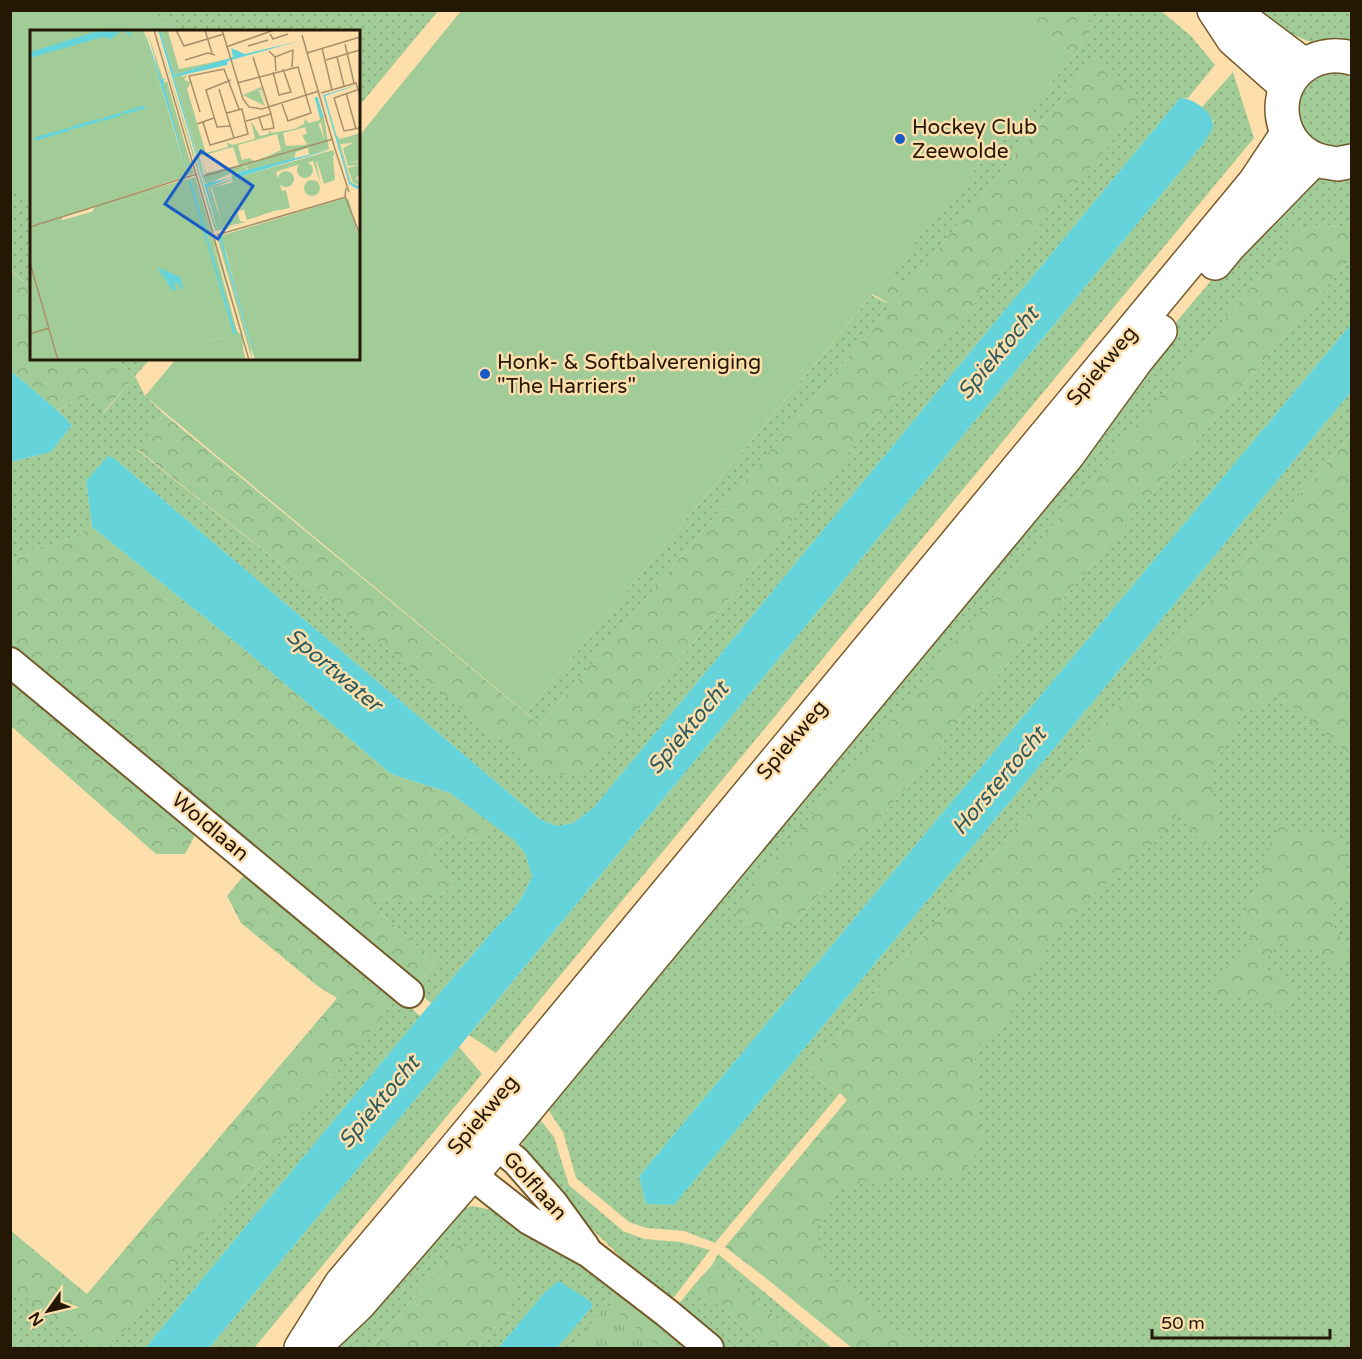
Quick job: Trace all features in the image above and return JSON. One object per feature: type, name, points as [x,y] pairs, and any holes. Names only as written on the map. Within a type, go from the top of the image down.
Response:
[{"type":"main road","points":[[1214,10],[1233,39],[1295,76]]},
{"type":"main road","points":[[1220,10],[1248,23],[1295,76]]},
{"type":"main road","points":[[1352,58],[1342,55],[1322,57],[1295,76],[1282,102],[1282,118],[1287,134],[1298,149],[1314,159],[1337,164],[1352,161]]},
{"type":"main road","name":"Spiekweg","points":[[313,1348],[359,1304],[461,1164],[1255,182],[1287,134]]},
{"type":"main road","name":"Spiekweg","points":[[485,1135],[1067,456],[1135,362],[1229,246],[1314,159]]},
{"type":"main road","name":"Spiekweg","points":[[301,1348],[341,1284],[461,1164]]},
{"type":"street","name":"Woldlaan","points":[[10,662],[410,993]]},
{"type":"street","name":"Golflaan","points":[[485,1135],[516,1161],[553,1203],[589,1253]]},
{"type":"street","name":"Golflaan","points":[[461,1164],[529,1220],[589,1253],[709,1348]]},
{"type":"green space","points":[[10,11],[153,11],[177,30],[30,30],[30,204],[11,187]]},
{"type":"green space","points":[[11,11],[438,11],[360,105],[360,30],[30,30],[30,287],[11,270]]},
{"type":"green space","name":"Honk- & Softbalvereniging \"The Harriers\"","points":[[461,11],[1021,11],[1074,56],[931,221],[526,713],[145,396],[175,360],[360,360],[360,135]]},
{"type":"green space","points":[[1021,11],[1084,11],[1092,29],[1074,56]]},
{"type":"green space","points":[[1084,11],[1161,11],[1191,36],[1215,65],[1188,98],[1180,98],[594,807],[573,823],[556,826],[540,819],[115,459],[86,481],[92,527],[59,543],[33,549],[11,564],[11,462],[51,452],[72,425],[57,410],[90,395],[103,414],[135,376],[145,396],[164,414],[137,450],[543,773],[638,711],[819,488],[1016,254],[1098,55],[907,286],[890,273],[931,221],[1074,56],[1092,29]]},
{"type":"green space","points":[[1256,11],[1351,11],[1351,41],[1317,45],[1287,32]]},
{"type":"green space","points":[[1098,55],[1145,103],[819,488],[638,711],[581,775],[543,774],[137,449],[164,414],[540,725],[892,305],[872,294],[890,273],[907,286]]},
{"type":"green space","points":[[1233,72],[1254,138],[496,1053],[469,1035],[1204,143],[1214,122],[1202,107]]},
{"type":"green space","points":[[1345,74],[1351,78],[1351,148],[1333,153],[1297,129],[1297,96],[1312,80],[1321,75]]},
{"type":"green space","points":[[1351,173],[1351,229],[1321,224],[1297,232],[733,911],[750,930],[793,926],[980,697],[1351,258],[1351,324],[639,1176],[646,1204],[674,1205],[1351,392],[1351,435],[807,1072],[840,1093],[715,1243],[684,1231],[646,1228],[629,1222],[576,1178],[563,1132],[547,1108],[1159,342],[1244,242],[1316,176]]},
{"type":"green space","points":[[1321,224],[1351,229],[1351,258],[980,697],[793,926],[750,930],[732,911],[1297,232]]},
{"type":"green space","points":[[10,270],[30,287],[30,360],[116,360],[135,376],[102,414],[90,395],[57,410],[11,371]]},
{"type":"green space","points":[[872,295],[892,305],[540,725],[526,713]]},
{"type":"green space","points":[[116,360],[149,360],[135,376]]},
{"type":"green space","points":[[1351,435],[1351,755],[1274,691],[1238,721],[1210,773],[1220,826],[1203,846],[1179,812],[1160,838],[1088,898],[1045,952],[1008,1016],[975,1050],[977,1102],[984,1142],[961,1175],[882,1179],[837,1191],[816,1230],[829,1275],[920,1348],[852,1348],[725,1247],[847,1100],[807,1072]]},
{"type":"green space","points":[[1351,482],[1351,1348],[910,1348],[817,1271],[804,1196],[819,1143],[847,1100]]},
{"type":"green space","points":[[92,527],[245,650],[391,774],[450,793],[495,825],[474,841],[453,832],[430,850],[454,886],[434,898],[366,900],[436,963],[414,989],[11,655],[11,564],[33,549],[59,543]]},
{"type":"green space","points":[[10,677],[199,828],[185,854],[156,854],[11,726]]},
{"type":"green space","points":[[1281,823],[1310,837],[1330,834],[1344,839],[1346,873],[1351,872],[1352,901],[1335,902],[1327,913],[1348,952],[1332,968],[1315,951],[1279,943],[1261,967],[1284,975],[1303,994],[1279,1013],[1242,995],[1226,1001],[1211,988],[1220,972],[1255,946],[1242,918],[1271,855],[1268,846]]},
{"type":"green space","points":[[495,825],[514,840],[526,855],[532,877],[511,913],[496,927],[431,1003],[414,989],[436,963],[366,900],[434,898],[454,886],[430,850],[453,832],[474,841]]},
{"type":"green space","points":[[249,869],[400,997],[391,1005],[116,1340],[91,1346],[15,1290],[11,1291],[10,1230],[87,1294],[337,998],[319,987],[241,923],[227,896]]},
{"type":"green space","points":[[400,997],[420,1016],[145,1348],[11,1348],[10,1291],[15,1289],[91,1346],[242,1188],[391,1005]]},
{"type":"green space","points":[[459,1047],[482,1074],[254,1348],[209,1348]]},
{"type":"green space","points":[[535,1113],[554,1137],[569,1185],[623,1231],[644,1239],[681,1242],[710,1250],[675,1296],[667,1301],[575,1213],[522,1148],[526,1125]]},
{"type":"green space","points":[[472,1206],[498,1211],[615,1287],[609,1323],[588,1348],[557,1348],[593,1306],[544,1293],[498,1348],[478,1348],[510,1311],[467,1248],[460,1242],[371,1348],[325,1348],[451,1212]]},
{"type":"green space","points":[[460,1242],[517,1284],[510,1311],[478,1348],[371,1348]]},
{"type":"green space","points":[[718,1254],[832,1348],[814,1348],[712,1265]]},
{"type":"green space","points":[[712,1265],[814,1348],[770,1348],[694,1285]]},
{"type":"green space","points":[[694,1285],[770,1348],[726,1348],[676,1307]]},
{"type":"green space","points":[[615,1287],[692,1348],[588,1348],[609,1323]]},
{"type":"green space","points":[[607,1304],[661,1348],[571,1348]]},
{"type":"water","points":[[1180,98],[1196,103],[1210,116],[1213,127],[1204,143],[459,1047],[209,1348],[145,1348],[420,1016],[496,927],[511,913],[532,877],[526,855],[514,840],[450,793],[391,774],[245,650],[92,527],[86,481],[108,456],[115,459],[540,819],[556,826],[573,823],[594,807]]},
{"type":"water","name":"Horstertocht","points":[[1351,324],[1351,392],[674,1205],[646,1204],[639,1176]]},
{"type":"water","points":[[11,371],[72,425],[51,452],[11,462]]},
{"type":"water","points":[[559,1281],[590,1301],[593,1306],[557,1348],[498,1348],[544,1293]]},
{"type":"place","name":"Hockey Club Zeewolde","points":[[900,139]]},
{"type":"place","name":"Honk- & Softbalvereniging \"The Harriers\"","points":[[485,374]]},
{"type":"water label","name":"Spiektocht","points":[[998,353]]},
{"type":"water label","name":"Sportwater","points":[[334,670]]},
{"type":"water label","name":"Spiektocht","points":[[688,728]]},
{"type":"water label","name":"Spiektocht","points":[[379,1102]]}]
